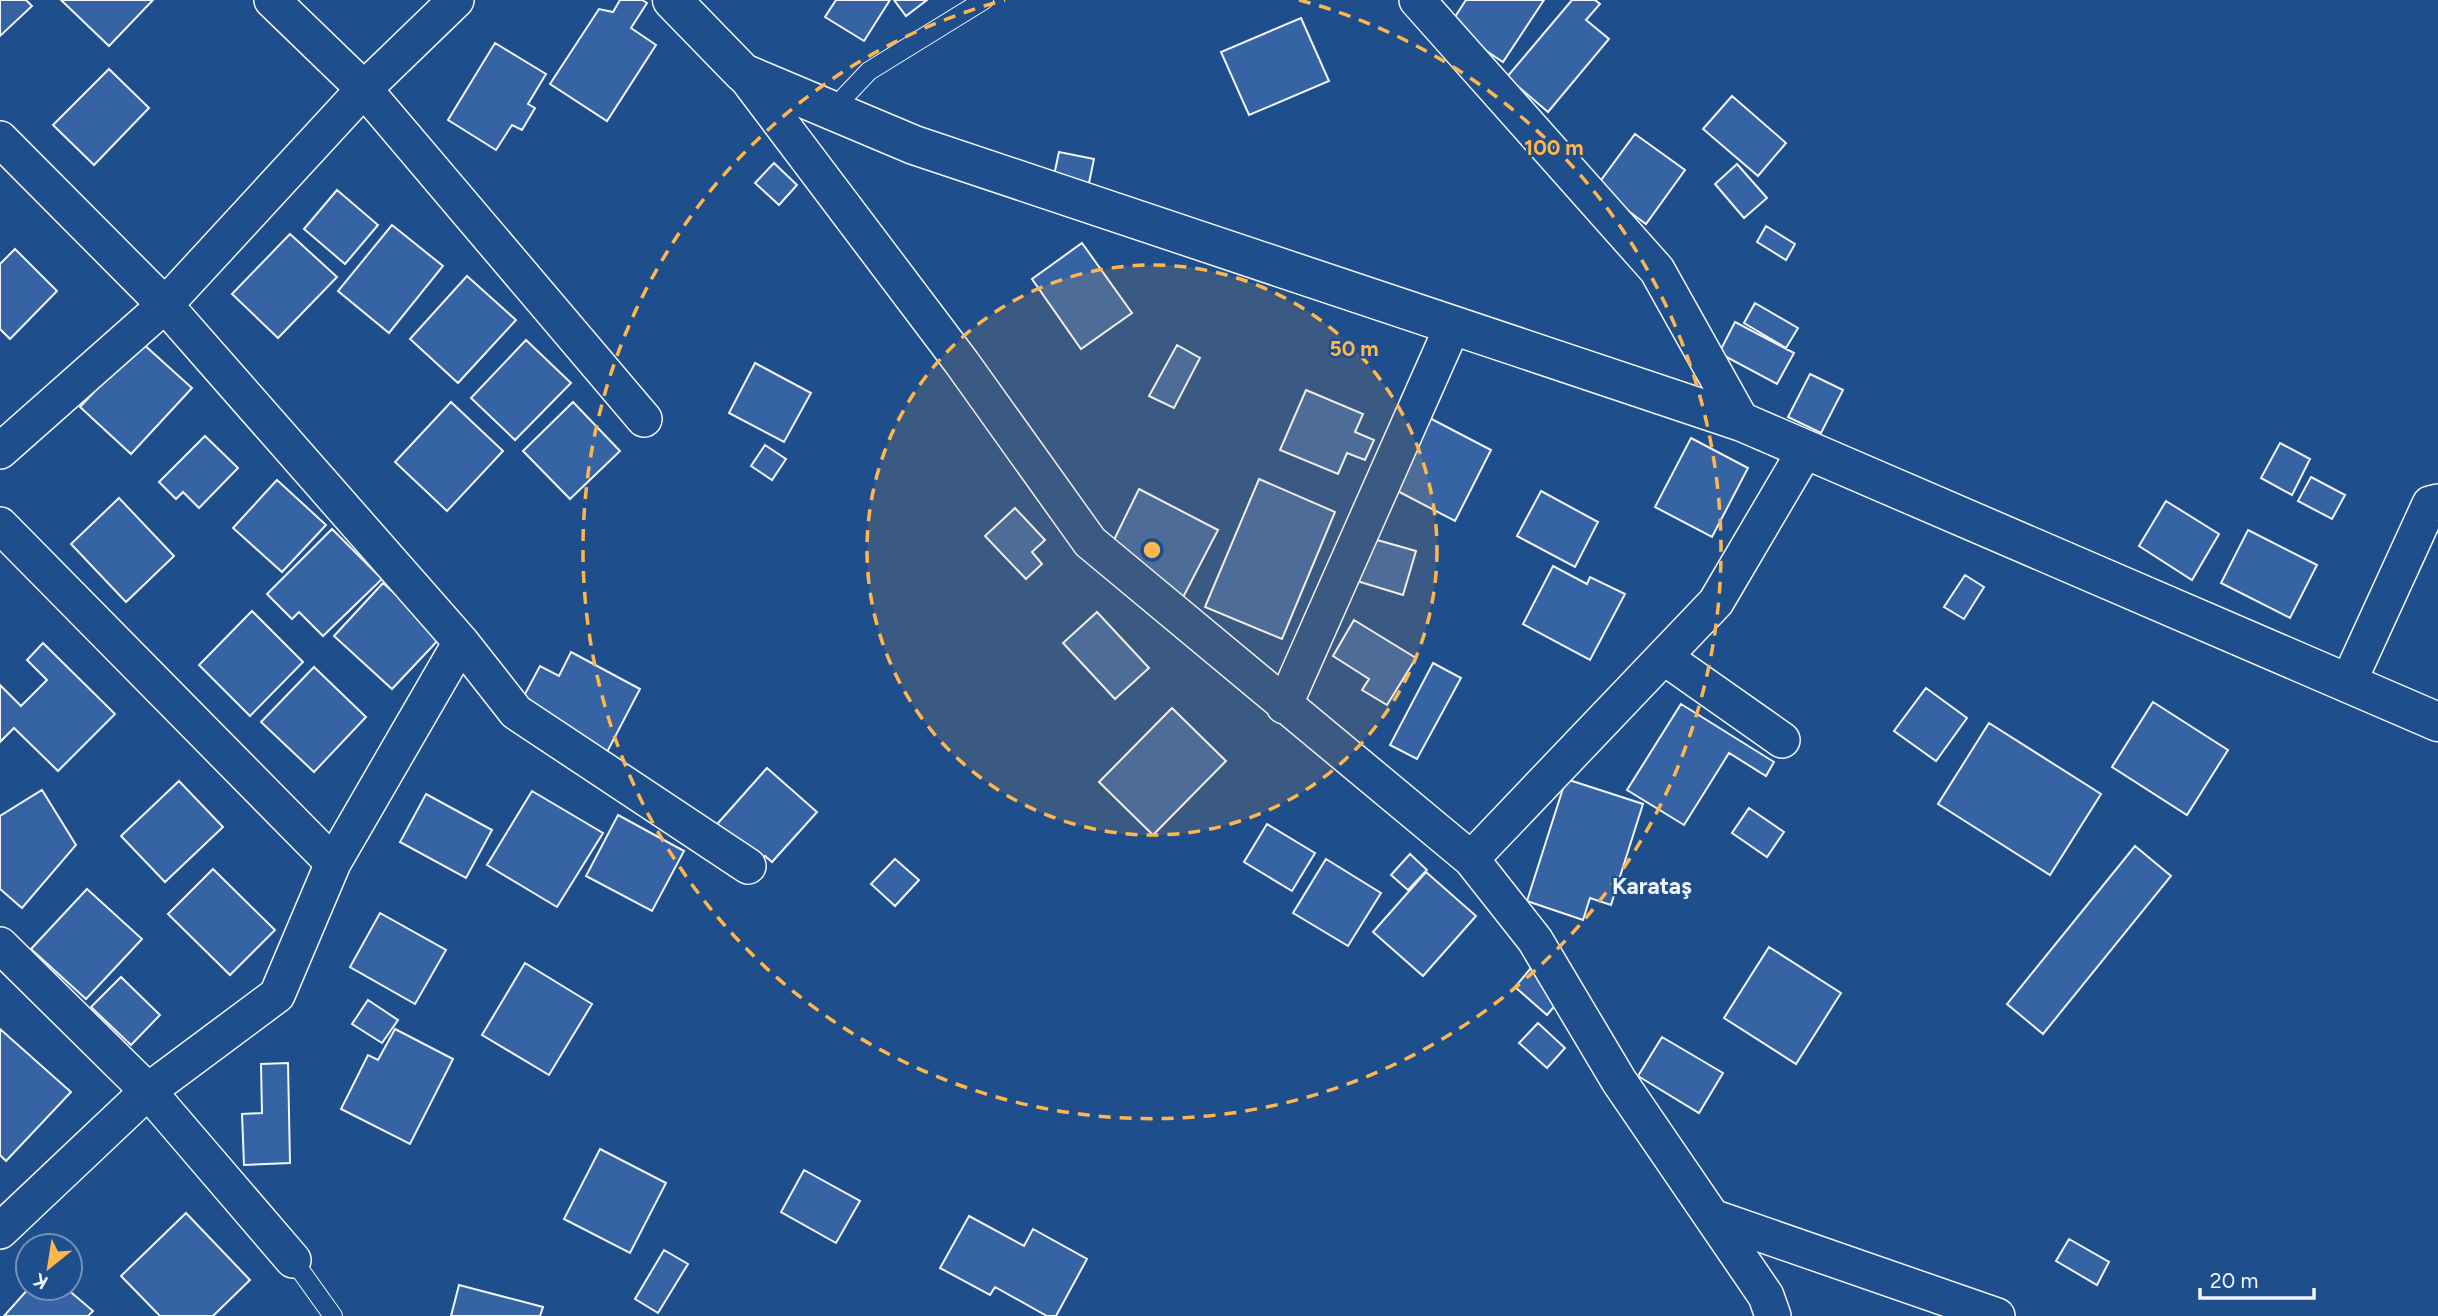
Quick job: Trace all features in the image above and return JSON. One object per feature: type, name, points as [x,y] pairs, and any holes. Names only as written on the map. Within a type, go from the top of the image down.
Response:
[{"type":"street","points":[[272,0],[364,89],[644,419]]},
{"type":"street","points":[[0,451],[165,305],[364,89],[456,0]]},
{"type":"street","points":[[671,0],[743,73],[962,363],[1090,542],[1471,859],[1535,940],[1619,1081],[1766,1296],[1773,1316]]},
{"type":"street","points":[[1417,0],[1657,270],[1742,422]]},
{"type":"street","points":[[743,73],[914,145],[1742,422],[2438,722]]},
{"type":"street","points":[[0,139],[165,305],[461,642],[516,712],[748,866]]},
{"type":"street","points":[[1284,706],[1453,325]]},
{"type":"street","points":[[1471,859],[1716,602],[1805,449]]},
{"type":"street","points":[[2348,683],[2430,504],[2438,502]]},
{"type":"street","points":[[0,525],[333,863]]},
{"type":"street","points":[[0,1231],[148,1091],[277,995],[333,863],[461,642]]},
{"type":"street","points":[[1664,657],[1782,740]]},
{"type":"street","points":[[0,944],[148,1091],[293,1260]]},
{"type":"street","points":[[1712,1217],[1997,1316]]},
{"type":"lane","points":[[832,110],[869,71],[984,0]]},
{"type":"lane","points":[[293,1260],[333,1316]]},
{"type":"building","points":[[0,0],[26,0],[32,6],[0,36]]},
{"type":"building","points":[[61,0],[153,0],[109,46]]},
{"type":"building","points":[[620,0],[642,0],[647,3],[631,28],[656,45],[607,121],[550,84],[599,9],[613,12]]},
{"type":"building","points":[[836,0],[890,0],[864,41],[825,17]]},
{"type":"building","points":[[894,0],[927,0],[906,16]]},
{"type":"building","points":[[1466,0],[1544,0],[1503,62],[1449,26]]},
{"type":"building","points":[[1572,0],[1595,0],[1600,4],[1586,20],[1609,39],[1548,112],[1507,77]]},
{"type":"building","points":[[1301,18],[1329,81],[1249,115],[1221,52]]},
{"type":"building","points":[[495,43],[546,74],[528,104],[535,108],[522,130],[512,125],[496,150],[448,120]]},
{"type":"building","points":[[109,69],[149,108],[94,165],[53,125]]},
{"type":"building","points":[[1732,96],[1786,143],[1758,176],[1703,129]]},
{"type":"building","points":[[1635,134],[1685,170],[1646,224],[1596,187]]},
{"type":"building","points":[[1059,152],[1094,159],[1086,197],[1051,189]]},
{"type":"building","points":[[774,163],[797,185],[779,205],[755,183]]},
{"type":"building","points":[[1737,164],[1767,198],[1744,218],[1715,184]]},
{"type":"building","points":[[337,190],[378,225],[345,264],[304,229]]},
{"type":"building","points":[[392,225],[443,266],[389,333],[338,291]]},
{"type":"building","points":[[1766,226],[1795,244],[1786,260],[1757,242]]},
{"type":"building","points":[[290,234],[337,277],[278,338],[232,294]]},
{"type":"building","points":[[1082,243],[1132,313],[1081,349],[1032,279]]},
{"type":"building","points":[[15,249],[57,291],[10,339],[0,329],[0,264]]},
{"type":"building","points":[[467,276],[516,320],[458,383],[410,339]]},
{"type":"building","points":[[1755,303],[1798,328],[1786,348],[1744,323]]},
{"type":"building","points":[[1735,322],[1794,353],[1777,384],[1719,353]]},
{"type":"building","points":[[526,340],[571,383],[515,440],[471,398]]},
{"type":"building","points":[[141,342],[192,388],[131,454],[80,407]]},
{"type":"building","points":[[1177,345],[1200,358],[1174,408],[1149,396]]},
{"type":"building","points":[[755,363],[811,393],[784,442],[729,413]]},
{"type":"building","points":[[1810,374],[1843,390],[1821,433],[1788,417]]},
{"type":"building","points":[[1306,390],[1363,414],[1355,432],[1374,440],[1365,460],[1347,453],[1338,474],[1280,450]]},
{"type":"building","points":[[451,402],[503,451],[447,511],[395,462]]},
{"type":"building","points":[[573,402],[620,451],[570,499],[523,451]]},
{"type":"building","points":[[1422,414],[1491,450],[1455,521],[1386,485]]},
{"type":"building","points":[[205,436],[238,468],[199,508],[183,492],[176,499],[159,482]]},
{"type":"building","points":[[1691,438],[1748,468],[1712,537],[1655,507]]},
{"type":"building","points":[[2280,443],[2310,459],[2292,495],[2261,478]]},
{"type":"building","points":[[765,445],[786,459],[772,480],[751,466]]},
{"type":"building","points":[[2311,477],[2345,495],[2332,519],[2298,501]]},
{"type":"building","points":[[1259,479],[1335,512],[1282,639],[1205,607]]},
{"type":"building","points":[[277,480],[326,525],[282,572],[233,528]]},
{"type":"building","points":[[1139,489],[1218,530],[1179,605],[1109,550]]},
{"type":"building","points":[[1541,491],[1598,522],[1575,567],[1517,536]]},
{"type":"building","points":[[119,498],[174,556],[126,602],[71,544]]},
{"type":"building","points":[[2166,501],[2219,534],[2192,580],[2139,546]]},
{"type":"building","points":[[1015,508],[1045,540],[1032,552],[1042,564],[1026,579],[985,536]]},
{"type":"building","points":[[332,529],[382,579],[323,636],[299,612],[292,619],[267,594]]},
{"type":"building","points":[[2248,530],[2317,565],[2290,618],[2221,583]]},
{"type":"building","points":[[1370,538],[1416,551],[1403,595],[1357,581]]},
{"type":"building","points":[[1553,566],[1587,584],[1590,577],[1625,594],[1590,660],[1523,624]]},
{"type":"building","points":[[1965,575],[1984,587],[1964,619],[1944,607]]},
{"type":"building","points":[[383,583],[442,636],[392,689],[334,636]]},
{"type":"building","points":[[252,611],[303,662],[250,716],[199,665]]},
{"type":"building","points":[[1097,612],[1149,668],[1115,699],[1063,643]]},
{"type":"building","points":[[1354,620],[1416,658],[1387,705],[1362,690],[1369,679],[1333,656]]},
{"type":"building","points":[[43,643],[115,714],[58,771],[14,728],[0,742],[0,685],[21,706],[47,680],[27,660]]},
{"type":"building","points":[[571,652],[640,689],[606,754],[518,707],[540,666],[559,676]]},
{"type":"building","points":[[1433,663],[1461,678],[1417,759],[1390,745]]},
{"type":"building","points":[[314,667],[366,717],[314,772],[261,722]]},
{"type":"building","points":[[1926,688],[1967,718],[1936,761],[1894,731]]},
{"type":"building","points":[[2153,702],[2228,750],[2187,815],[2112,767]]},
{"type":"building","points":[[1681,704],[1774,762],[1766,776],[1729,753],[1684,825],[1627,790]]},
{"type":"building","points":[[1172,708],[1226,761],[1153,835],[1099,782]]},
{"type":"building","points":[[1989,723],[2101,794],[2050,875],[1938,804]]},
{"type":"building","points":[[767,768],[817,812],[772,862],[765,856],[754,868],[711,831]]},
{"type":"building","points":[[1566,779],[1643,804],[1611,905],[1590,898],[1583,920],[1527,901]]},
{"type":"building","points":[[179,781],[223,827],[165,882],[121,836]]},
{"type":"building","points":[[42,790],[76,845],[22,908],[0,889],[0,816]]},
{"type":"building","points":[[532,791],[603,833],[557,907],[487,865]]},
{"type":"building","points":[[426,794],[492,830],[466,878],[400,842]]},
{"type":"building","points":[[1749,808],[1784,832],[1767,857],[1732,833]]},
{"type":"building","points":[[618,815],[684,851],[652,911],[586,876]]},
{"type":"building","points":[[1267,824],[1315,853],[1292,891],[1244,862]]},
{"type":"building","points":[[2135,846],[2171,876],[2043,1034],[2007,1004]]},
{"type":"building","points":[[1410,854],[1427,870],[1408,890],[1391,875]]},
{"type":"building","points":[[895,859],[919,880],[895,906],[871,884]]},
{"type":"building","points":[[1326,859],[1381,893],[1348,946],[1293,913]]},
{"type":"building","points":[[213,869],[275,930],[230,975],[168,914]]},
{"type":"building","points":[[1426,872],[1476,916],[1423,976],[1373,932]]},
{"type":"building","points":[[87,889],[142,939],[86,999],[31,949]]},
{"type":"building","points":[[380,913],[446,950],[415,1004],[350,967]]},
{"type":"building","points":[[1769,947],[1841,993],[1796,1064],[1724,1018]]},
{"type":"building","points":[[525,963],[592,1004],[549,1075],[482,1035]]},
{"type":"building","points":[[1531,968],[1563,996],[1547,1015],[1515,987]]},
{"type":"building","points":[[121,977],[160,1015],[131,1045],[91,1007]]},
{"type":"building","points":[[368,1000],[398,1020],[382,1043],[352,1024]]},
{"type":"building","points":[[1538,1023],[1565,1048],[1547,1068],[1519,1043]]},
{"type":"building","points":[[0,1029],[71,1092],[6,1161],[0,1155]]},
{"type":"building","points":[[395,1029],[453,1059],[410,1144],[341,1109],[368,1055],[378,1060]]},
{"type":"building","points":[[1662,1037],[1723,1073],[1699,1113],[1638,1076]]},
{"type":"building","points":[[288,1063],[290,1163],[244,1165],[242,1114],[262,1113],[261,1064]]},
{"type":"building","points":[[600,1149],[666,1183],[630,1253],[564,1219]]},
{"type":"building","points":[[804,1170],[860,1201],[836,1243],[781,1212]]},
{"type":"building","points":[[186,1213],[250,1280],[213,1316],[160,1316],[121,1276]]},
{"type":"building","points":[[969,1216],[1024,1246],[1033,1229],[1087,1259],[1056,1316],[1047,1316],[995,1287],[990,1295],[940,1268]]},
{"type":"building","points":[[2069,1239],[2109,1262],[2097,1285],[2056,1261]]},
{"type":"building","points":[[664,1250],[688,1264],[658,1313],[635,1299]]},
{"type":"building","points":[[459,1285],[543,1307],[540,1316],[451,1316]]},
{"type":"building","points":[[16,1302],[82,1302],[93,1311],[88,1316],[4,1316]]},
{"type":"district","name":"Karataş","points":[[1652,886]]}]
